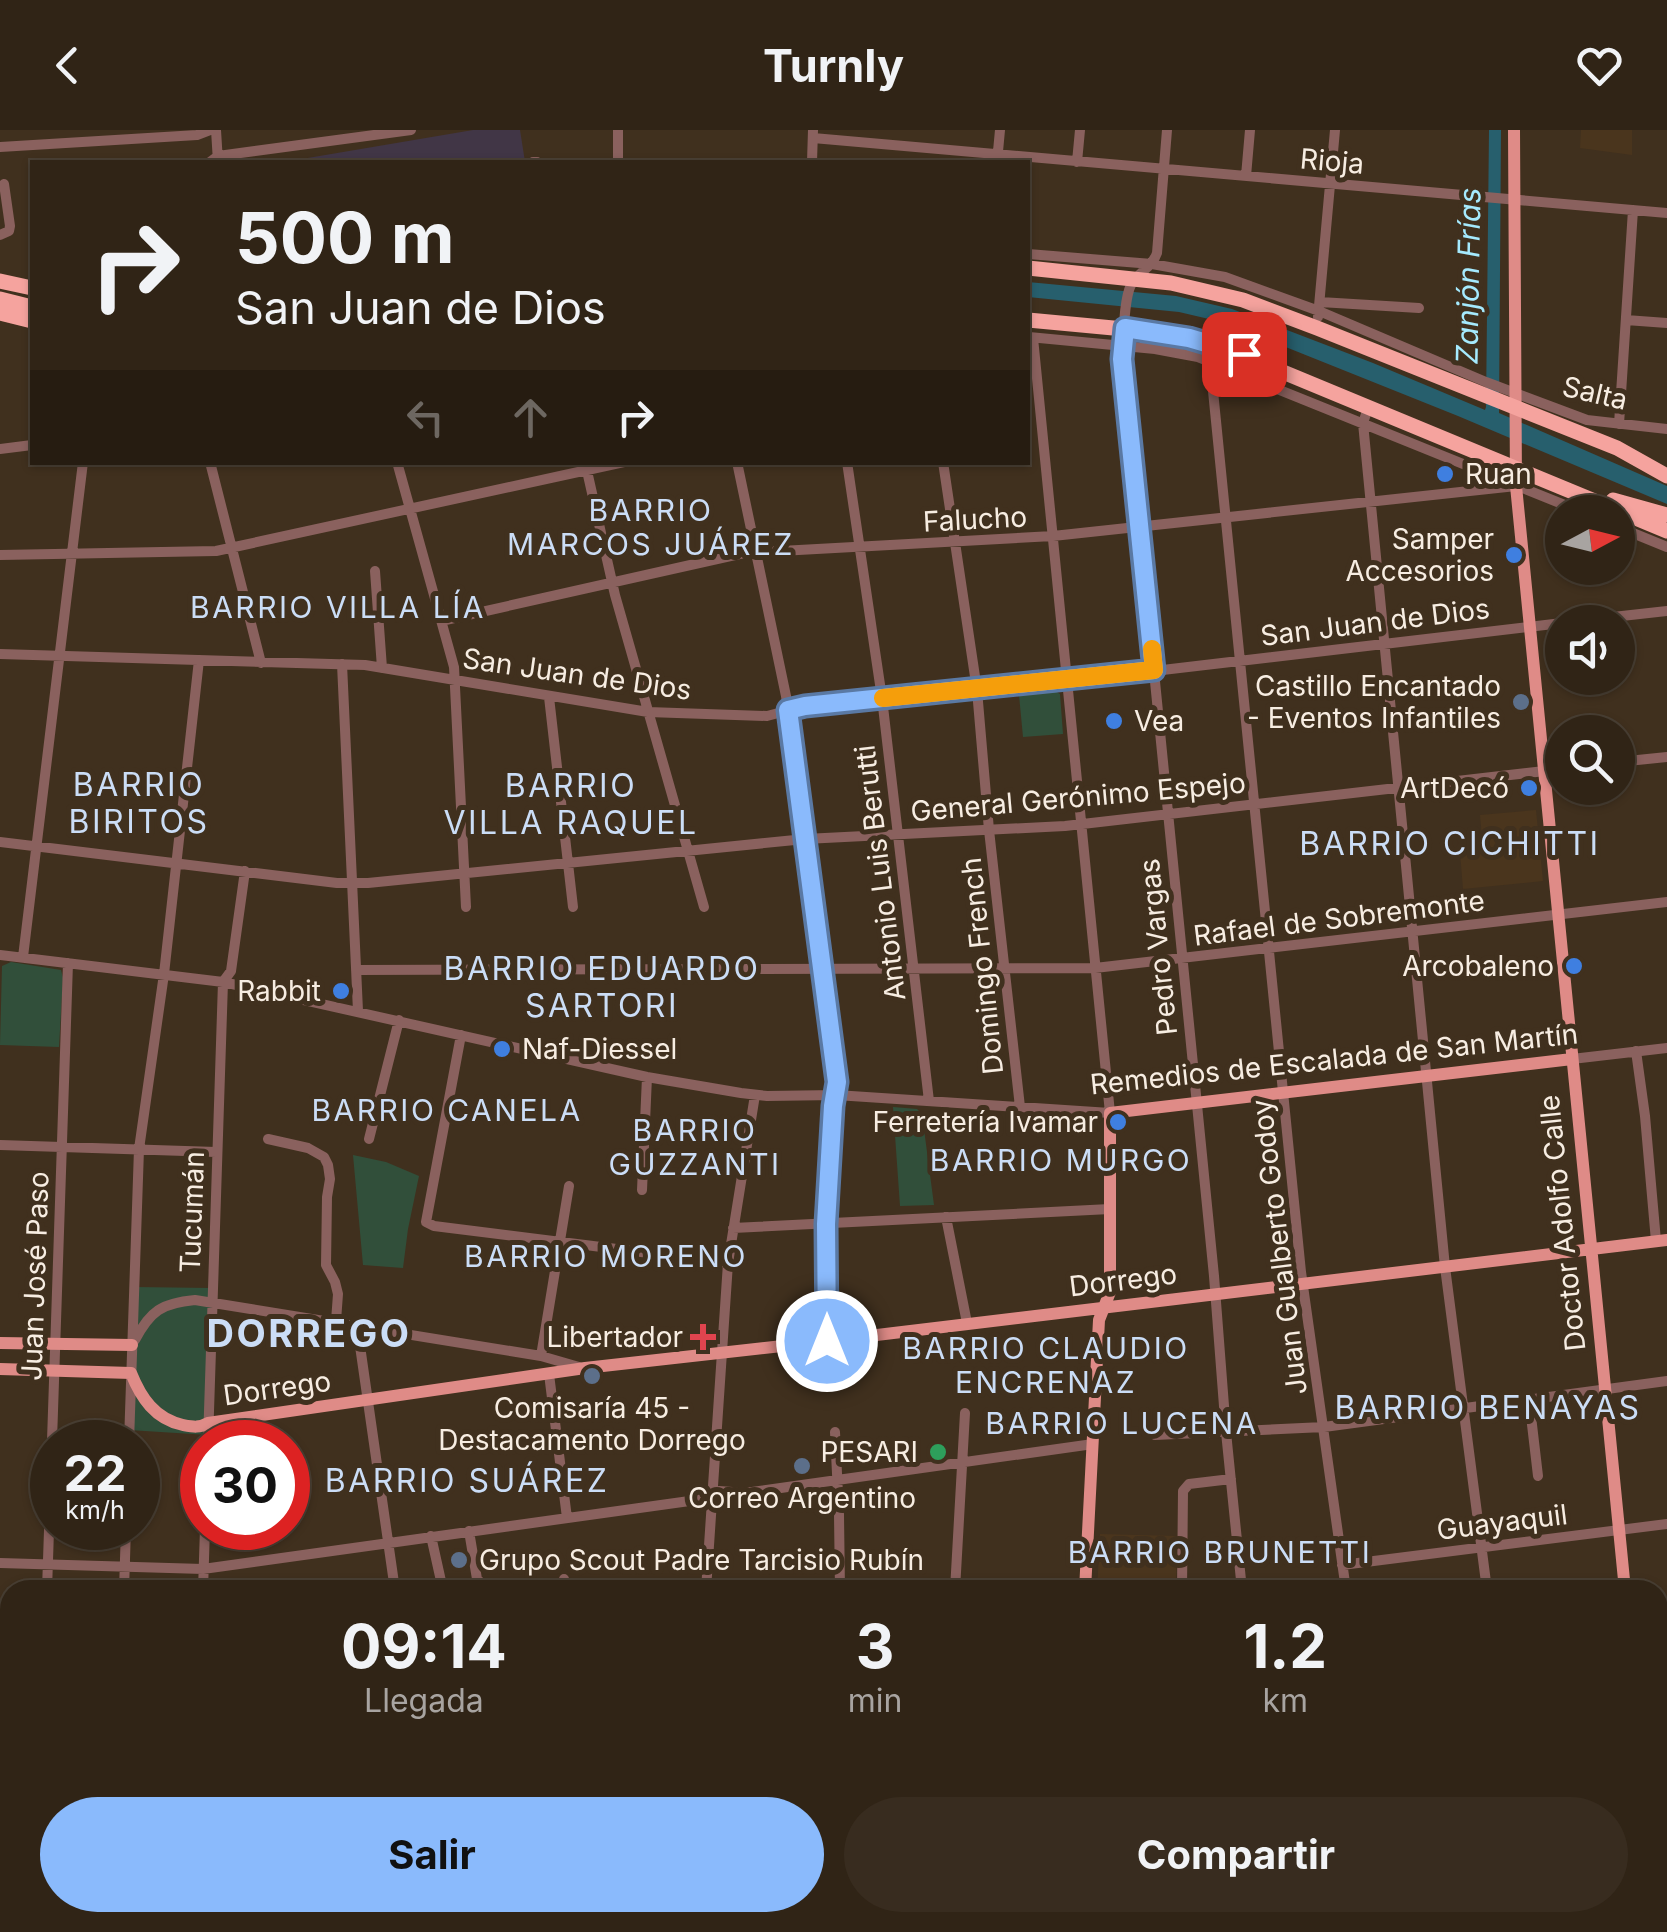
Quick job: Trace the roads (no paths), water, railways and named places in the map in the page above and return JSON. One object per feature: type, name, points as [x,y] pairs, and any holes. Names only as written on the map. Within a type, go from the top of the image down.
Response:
[{"type":"highway","points":[[1030,269],[1130,294],[1183,285],[1318,314],[1492,391],[1514,419],[1667,465]]},
{"type":"highway","points":[[0,277],[30,280]]},
{"type":"highway","points":[[0,277],[30,287]]},
{"type":"highway","points":[[0,299],[30,306]]},
{"type":"highway","points":[[0,315],[30,321]]},
{"type":"highway","points":[[1030,320],[1125,328],[1218,345],[1366,415],[1514,467],[1667,530]]},
{"type":"highway","points":[[1617,448],[1667,476]]},
{"type":"highway","points":[[1580,493],[1667,516]]},
{"type":"main road","name":"Doctor Adolfo Calle","points":[[1514,130],[1501,198],[1514,467],[1624,1580]]},
{"type":"main road","name":"Remedios de Escalada de San Martín","points":[[1110,1113],[1572,1059]]},
{"type":"main road","points":[[1085,1580],[1100,1320],[1110,1292],[1110,1113]]},
{"type":"main road","name":"Dorrego","points":[[230,1420],[585,1368],[1664,1243]]},
{"type":"main road","points":[[0,1343],[132,1345]]},
{"type":"main road","points":[[0,1369],[131,1372]]},
{"type":"main road","name":"Dorrego","points":[[131,1372],[145,1400],[160,1416],[180,1423]]},
{"type":"street","points":[[60,130],[61,143]]},
{"type":"street","points":[[0,147],[138,134],[197,135],[213,130],[214,160]]},
{"type":"street","points":[[219,160],[353,134],[411,130]]},
{"type":"street","points":[[618,130],[618,160]]},
{"type":"street","points":[[997,159],[1000,130]]},
{"type":"street","points":[[1078,162],[1080,130]]},
{"type":"street","points":[[1130,294],[1157,253],[1168,130]]},
{"type":"street","points":[[1246,176],[1250,130]]},
{"type":"street","points":[[1318,314],[1335,130]]},
{"type":"street","points":[[812,160],[813,134]]},
{"type":"street","name":"Rioja","points":[[813,134],[1024,160]]},
{"type":"street","points":[[197,135],[208,144],[214,160]]},
{"type":"street","name":"Rioja","points":[[1030,160],[1667,213]]},
{"type":"street","points":[[0,235],[9,231],[10,226],[4,184]]},
{"type":"street","points":[[1619,424],[1633,210]]},
{"type":"street","points":[[1030,254],[1152,264],[1225,277],[1318,314],[1418,308]]},
{"type":"street","name":"Pedro Vargas","points":[[1130,294],[1123,346],[1241,1580]]},
{"type":"street","points":[[1626,320],[1667,322]]},
{"type":"street","points":[[1110,1113],[1030,337],[1186,354],[1210,361],[1366,415],[1545,497]]},
{"type":"street","name":"Juan Gualberto Godoy","points":[[1210,361],[1303,1284],[1344,1580]]},
{"type":"street","points":[[1366,415],[1370,500],[1445,1266],[1486,1580]]},
{"type":"street","name":"Salta","points":[[1514,419],[1587,420],[1667,429]]},
{"type":"street","points":[[1030,425],[1041,424]]},
{"type":"street","points":[[0,448],[30,445]]},
{"type":"street","points":[[24,958],[84,465]]},
{"type":"street","points":[[211,465],[261,663]]},
{"type":"street","points":[[398,465],[456,681],[466,906]]},
{"type":"street","points":[[738,465],[788,710],[837,1082],[826,1224],[827,1341]]},
{"type":"street","name":"Antonio Luis Berutti","points":[[846,465],[882,698],[928,1100]]},
{"type":"street","name":"Domingo French","points":[[943,465],[977,690],[1020,1107]]},
{"type":"street","points":[[0,556],[216,551],[586,466],[612,583],[704,907]]},
{"type":"street","name":"Falucho","points":[[442,621],[757,551],[1053,536],[1516,486]]},
{"type":"street","points":[[1635,534],[1667,547]]},
{"type":"street","points":[[375,571],[382,668]]},
{"type":"street","name":"San Juan de Dios","points":[[1635,615],[1667,611]]},
{"type":"street","name":"San Juan de Dios","points":[[0,654],[342,664],[648,712],[767,716],[882,698],[1545,625]]},
{"type":"street","points":[[130,1420],[139,1149],[164,974],[199,660]]},
{"type":"street","points":[[342,664],[358,1011]]},
{"type":"street","points":[[548,696],[572,907]]},
{"type":"street","points":[[1635,760],[1667,757]]},
{"type":"street","name":"General Gerónimo Espejo","points":[[0,842],[352,884],[805,839],[1081,824],[1544,771]]},
{"type":"street","name":"Tucumán","points":[[208,1420],[224,982],[231,971],[244,871]]},
{"type":"street","name":"Rafael de Sobremonte","points":[[356,970],[1095,968],[1667,902]]},
{"type":"street","name":"Remedios de Escalada de San Martín","points":[[0,955],[224,982],[647,1077],[755,1095],[836,1095],[1110,1113]]},
{"type":"street","name":"Juan José Paso","points":[[47,1580],[68,963]]},
{"type":"street","points":[[370,1139],[399,1020]]},
{"type":"street","points":[[462,1034],[426,1222],[728,1263]]},
{"type":"street","name":"Remedios de Escalada de San Martín","points":[[1572,1059],[1667,1048]]},
{"type":"street","points":[[1636,1051],[1664,1243]]},
{"type":"street","points":[[642,1190],[647,1077]]},
{"type":"street","points":[[707,1580],[728,1263],[755,1095]]},
{"type":"street","points":[[268,1140],[308,1148],[328,1165],[326,1266],[338,1294],[336,1321]]},
{"type":"street","points":[[0,1144],[216,1152]]},
{"type":"street","points":[[541,1356],[568,1186]]},
{"type":"street","points":[[733,1228],[1110,1209]]},
{"type":"street","points":[[946,1218],[968,1323]]},
{"type":"street","name":"Dorrego","points":[[132,1345],[149,1317],[164,1306],[194,1300],[541,1356],[585,1368]]},
{"type":"street","points":[[358,1325],[394,1580]]},
{"type":"street","points":[[549,1374],[567,1518]]},
{"type":"street","points":[[1155,1434],[1324,1426],[1667,1382]]},
{"type":"street","points":[[1529,1399],[1538,1476]]},
{"type":"street","points":[[956,1580],[965,1413]]},
{"type":"street","points":[[835,1432],[840,1580]]},
{"type":"street","points":[[0,1563],[203,1569],[712,1498],[719,1490],[745,1493],[1092,1444]]},
{"type":"street","points":[[1182,1580],[1182,1491],[1189,1484],[1230,1479]]},
{"type":"street","name":"Guayaquil","points":[[1342,1565],[1667,1524]]},
{"type":"street","points":[[469,1531],[478,1580]]},
{"type":"street","points":[[431,1536],[442,1580]]},
{"type":"street","points":[[124,1580],[125,1550]]},
{"type":"street","points":[[202,1580],[204,1550]]},
{"type":"water","points":[[1489,130],[1501,130],[1499,413],[1667,486],[1667,504],[1226,323],[1179,312],[1030,297],[1030,282],[1176,296],[1232,309],[1485,410]]},
{"type":"place","name":"Ruan","points":[[1445,474]]},
{"type":"place","name":"Samper Accesorios","points":[[1514,555]]},
{"type":"place","name":"Castillo Encantado - Eventos Infantiles","points":[[1521,702]]},
{"type":"place","name":"Vea","points":[[1114,721]]},
{"type":"place","name":"ArtDecó","points":[[1529,788]]},
{"type":"place","name":"Arcobaleno","points":[[1574,966]]},
{"type":"place","name":"Rabbit","points":[[341,991]]},
{"type":"place","name":"Naf-Diessel","points":[[502,1049]]},
{"type":"place","name":"Ferretería Ivamar","points":[[1118,1122]]},
{"type":"place","name":"Libertador","points":[[703,1337]]},
{"type":"place","name":"Comisaría 45 - Destacamento Dorrego","points":[[592,1376]]},
{"type":"place","name":"PESARI","points":[[938,1452]]},
{"type":"place","name":"Correo Argentino","points":[[802,1466]]},
{"type":"place","name":"Grupo Scout Padre Tarcisio Rubín","points":[[459,1560]]},
{"type":"district","name":"BARRIO MARCOS JUÁREZ","points":[[651,527]]},
{"type":"district","name":"BARRIO VILLA LÍA","points":[[338,607]]},
{"type":"district","name":"BARRIO BIRITOS","points":[[139,802]]},
{"type":"district","name":"BARRIO VILLA RAQUEL","points":[[571,804]]},
{"type":"district","name":"BARRIO CICHITTI","points":[[1450,843]]},
{"type":"district","name":"BARRIO EDUARDO SARTORI","points":[[602,986]]},
{"type":"district","name":"BARRIO CANELA","points":[[447,1110]]},
{"type":"district","name":"BARRIO GUZZANTI","points":[[695,1147]]},
{"type":"district","name":"BARRIO MURGO","points":[[1061,1160]]},
{"type":"district","name":"BARRIO MORENO","points":[[606,1256]]},
{"type":"district","name":"DORREGO","points":[[309,1333]]},
{"type":"district","name":"BARRIO CLAUDIO ENCRENAZ","points":[[1046,1365]]},
{"type":"district","name":"BARRIO BENAYAS","points":[[1488,1407]]},
{"type":"district","name":"BARRIO LUCENA","points":[[1122,1423]]},
{"type":"district","name":"BARRIO SUÁREZ","points":[[467,1480]]},
{"type":"district","name":"BARRIO BRUNETTI","points":[[1220,1552]]},
{"type":"water label","name":"Zanjón Frías","points":[[1468,276]]}]
